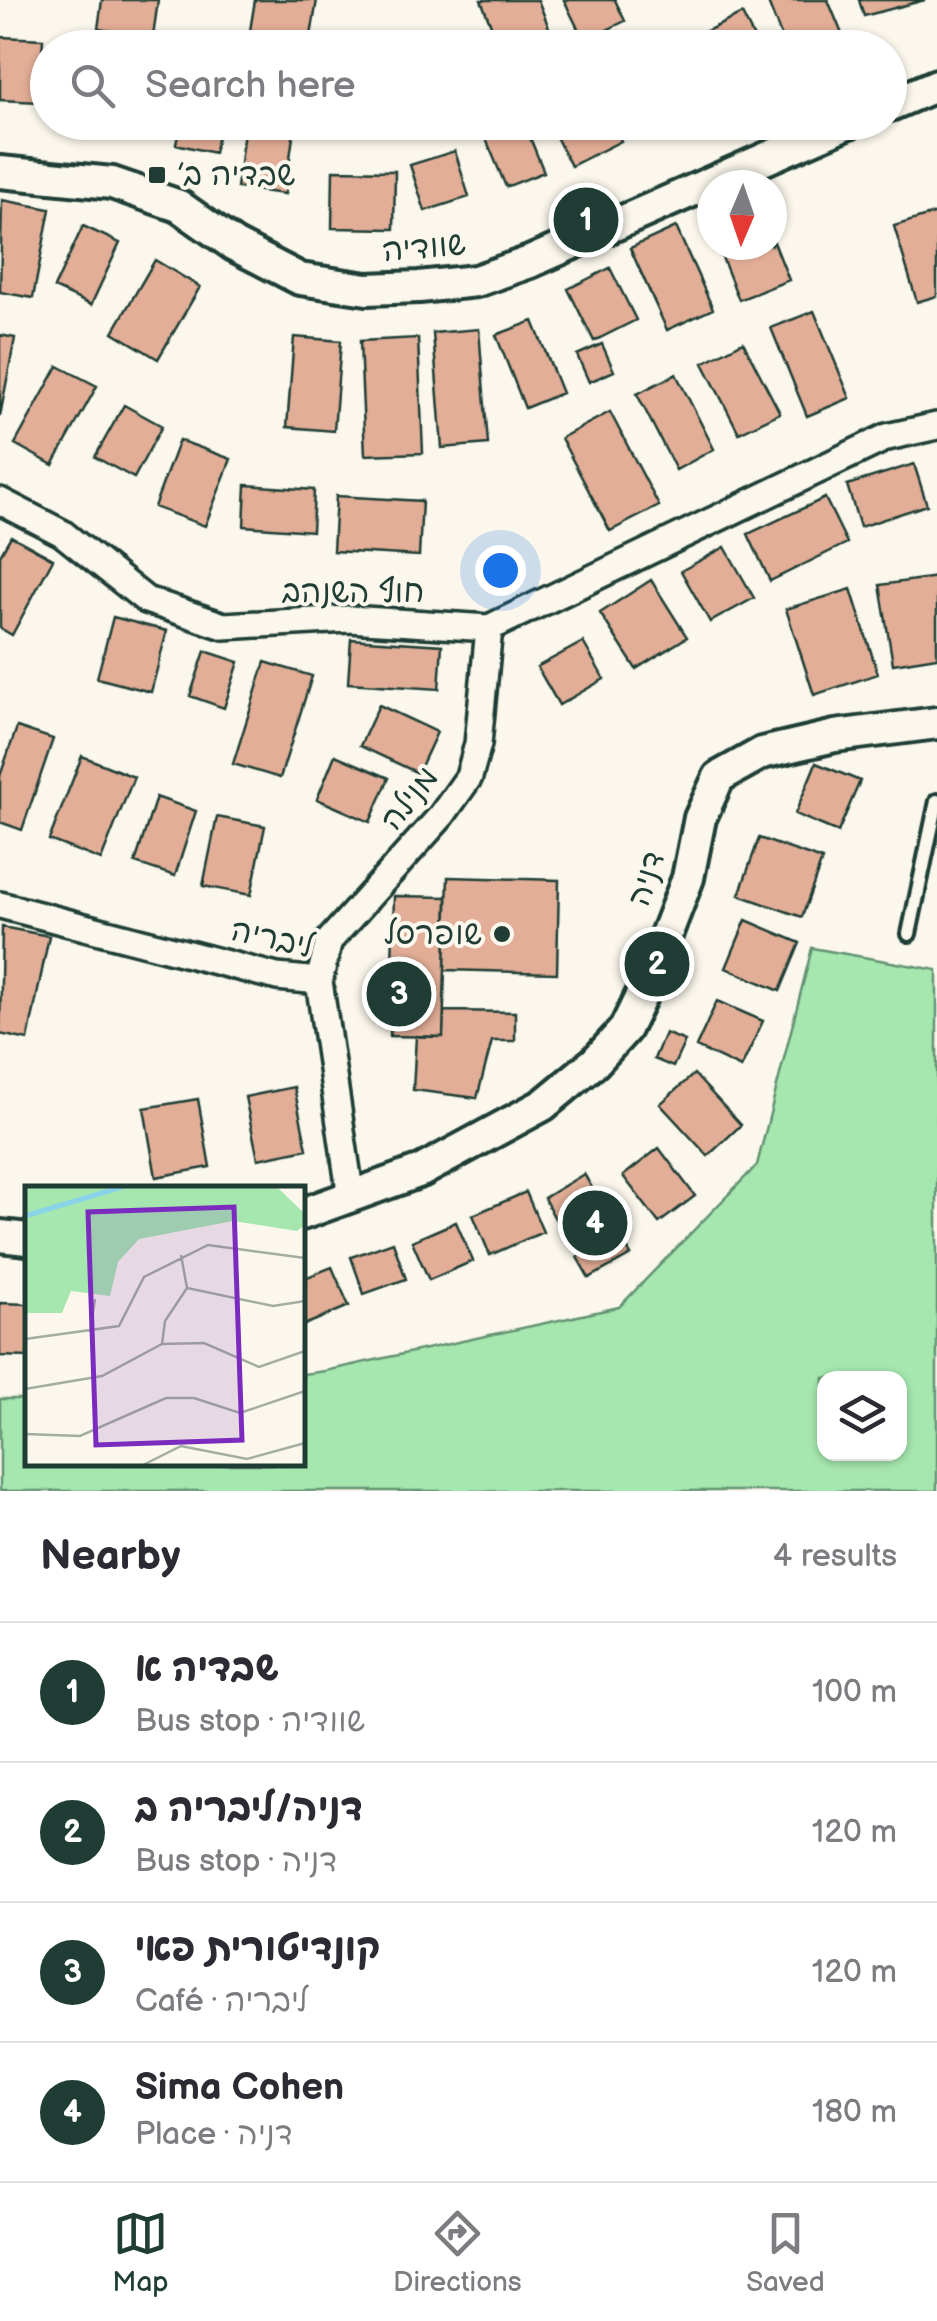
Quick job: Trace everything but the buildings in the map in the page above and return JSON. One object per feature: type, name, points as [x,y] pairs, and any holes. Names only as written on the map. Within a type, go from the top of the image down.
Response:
[{"type":"street","points":[[907,98],[937,85]]},
{"type":"street","name":"שוודיה","points":[[0,172],[112,183],[179,206],[234,245],[300,279],[367,288],[420,287],[476,281],[530,262],[808,140]]},
{"type":"street","name":"חוף השנהב","points":[[0,502],[62,533],[146,600],[224,626],[348,619],[489,628],[887,437],[937,426]]},
{"type":"street","name":"מנילה","points":[[319,981],[329,941],[442,815],[469,777],[478,744],[489,628]]},
{"type":"street","name":"דניה","points":[[305,1213],[421,1171],[543,1106],[595,1062],[626,1029],[647,984],[688,878],[700,818],[719,778],[762,752],[835,736],[937,723]]},
{"type":"street","name":"ליבריה","points":[[0,905],[277,976],[319,981],[351,1198]]},
{"type":"street","points":[[0,1236],[25,1240]]},
{"type":"lane","points":[[909,934],[937,800]]},
{"type":"green space","points":[[812,948],[937,970],[937,1491],[0,1491],[0,1399],[25,1399],[25,1466],[305,1466],[305,1374],[619,1307],[757,1165]]},
{"type":"place","name":"שבדיה ב׳","points":[[157,175]]},
{"type":"place","name":"שבדיה א","points":[[586,220]]},
{"type":"place","name":"שופרסל","points":[[502,934]]},
{"type":"place","name":"דניה/ליבריה ב","points":[[657,964]]},
{"type":"place","name":"קונדיטורית פאי","points":[[399,994]]},
{"type":"place","name":"Sima Cohen","points":[[595,1223]]}]
